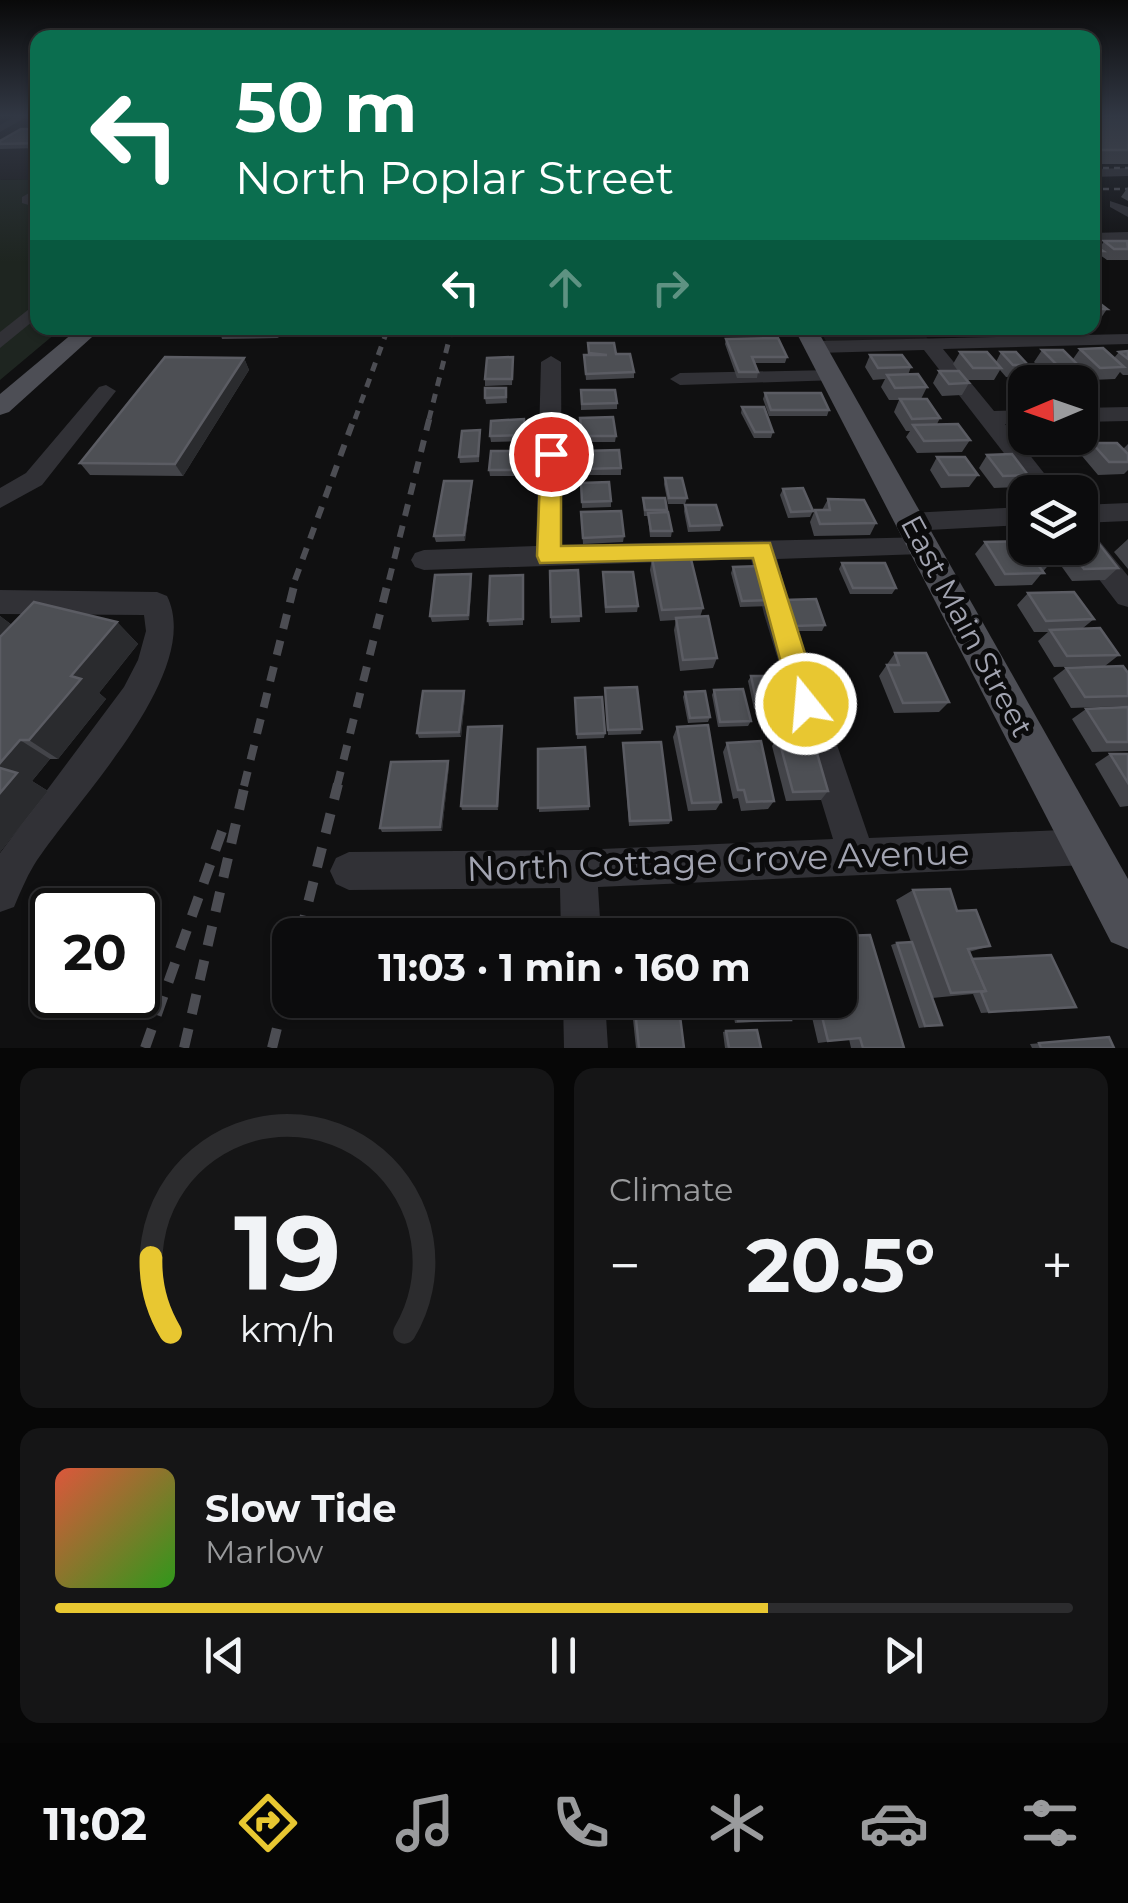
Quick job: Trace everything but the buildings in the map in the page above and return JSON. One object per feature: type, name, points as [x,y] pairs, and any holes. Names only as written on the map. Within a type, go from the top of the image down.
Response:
[{"type":"main road","points":[[0,380],[54,335]]},
{"type":"main road","points":[[0,407],[82,335]]},
{"type":"main road","name":"East Main Street","points":[[818,350],[1086,847],[1124,908]]},
{"type":"street","points":[[1100,173],[1128,172]]},
{"type":"street","points":[[1100,237],[1128,236]]},
{"type":"street","points":[[0,342],[30,315]]},
{"type":"street","points":[[917,335],[1033,475]]},
{"type":"street","points":[[680,380],[818,350],[1128,339]]},
{"type":"street","points":[[549,556],[552,362]]},
{"type":"street","points":[[0,499],[34,479],[106,391]]},
{"type":"street","points":[[1098,415],[1128,414]]},
{"type":"street","points":[[988,418],[1008,417]]},
{"type":"street","points":[[1098,513],[1128,512]]},
{"type":"street","points":[[424,560],[762,549],[1008,519]]},
{"type":"street","points":[[762,549],[778,614],[857,856]]},
{"type":"street","points":[[1098,558],[1128,596]]},
{"type":"street","points":[[0,602],[156,604],[164,620],[157,649],[136,692],[101,749],[19,855],[0,894]]},
{"type":"street","name":"North Cottage Grove Avenue","points":[[349,871],[578,869],[1086,847]]},
{"type":"street","points":[[578,869],[580,918]]},
{"type":"street","points":[[585,1018],[586,1048]]},
{"type":"shaded area","points":[[0,164],[30,164],[30,179],[0,180]]},
{"type":"shaded area","points":[[30,179],[30,335],[54,335],[0,380],[0,180]]},
{"type":"shaded area","points":[[822,335],[925,335],[928,339],[826,341]]},
{"type":"railway","points":[[1100,168],[1128,168]]},
{"type":"railway","points":[[1100,189],[1128,189]]},
{"type":"railway","points":[[355,419],[385,335]]},
{"type":"railway","points":[[429,419],[450,335]]},
{"type":"railway","points":[[295,580],[355,416]]},
{"type":"railway","points":[[389,580],[430,416]]},
{"type":"railway","points":[[244,786],[296,578]]},
{"type":"railway","points":[[337,786],[389,578]]},
{"type":"railway","points":[[184,1048],[245,784]]},
{"type":"railway","points":[[304,918],[338,784]]},
{"type":"railway","points":[[145,1048],[222,831]]},
{"type":"railway","points":[[272,1048],[280,1018]]},
{"type":"route","points":[[551,454],[549,556],[762,549],[806,704]]}]
